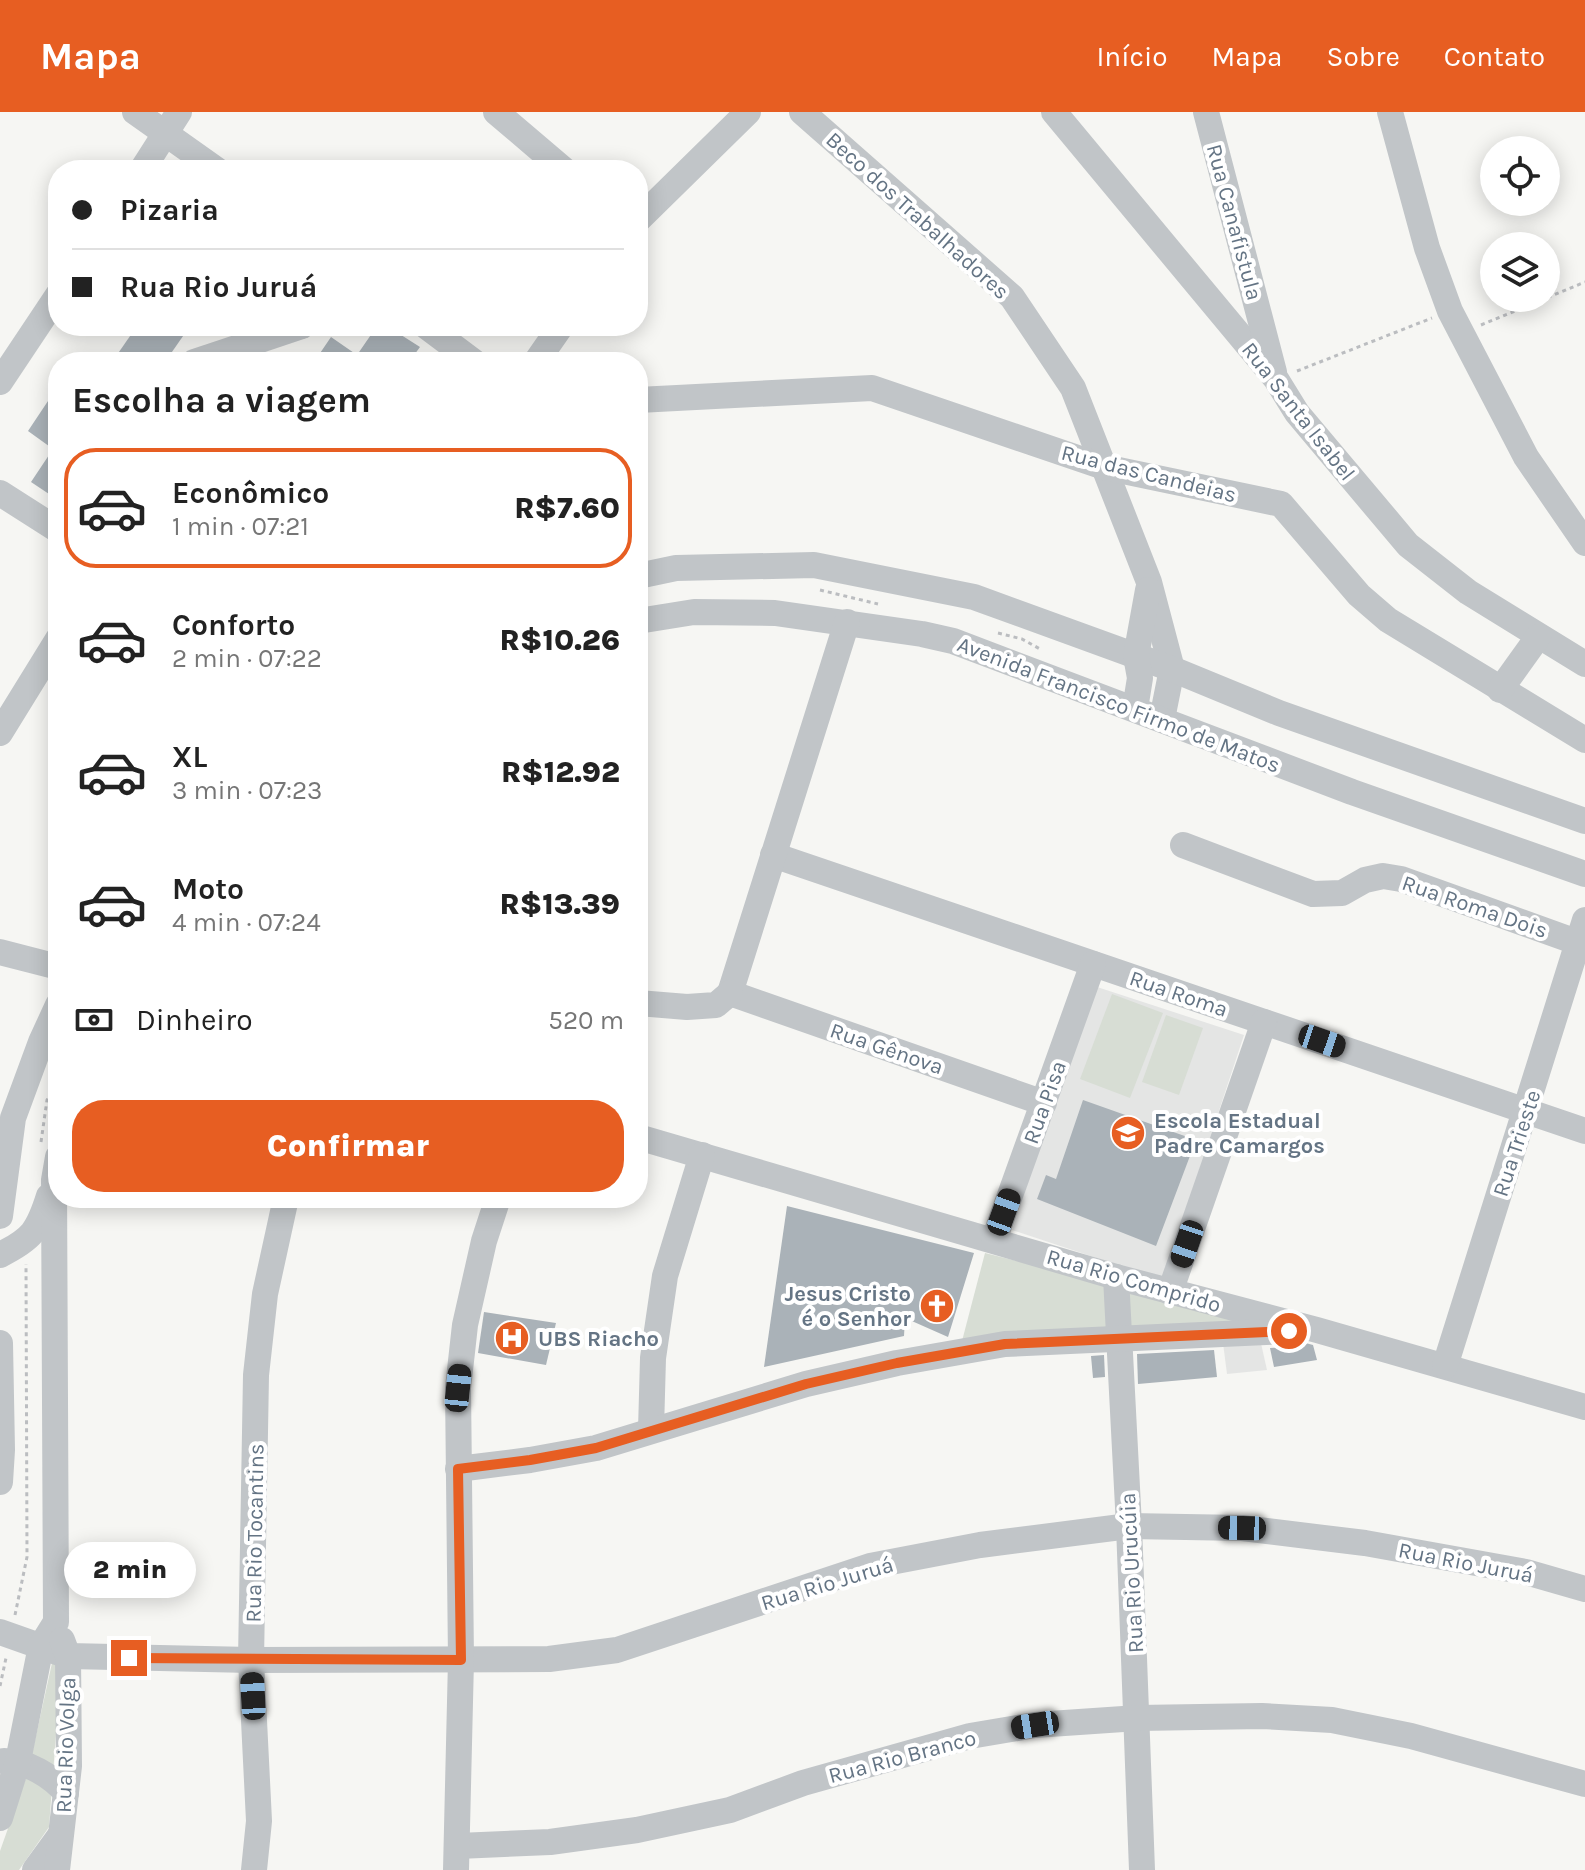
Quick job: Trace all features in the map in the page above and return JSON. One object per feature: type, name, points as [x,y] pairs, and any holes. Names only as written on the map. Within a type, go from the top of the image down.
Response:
[{"type":"street","points":[[135,112],[173,122],[208,160]]},
{"type":"street","points":[[496,112],[552,160]]},
{"type":"street","points":[[648,210],[748,112]]},
{"type":"street","name":"Beco dos Trabalhadores","points":[[802,112],[1012,297],[1073,388],[1149,582],[1172,669],[1162,719]]},
{"type":"street","name":"Rua Santa Isabel","points":[[1054,112],[1276,379],[1297,413],[1408,545],[1468,592],[1585,664]]},
{"type":"street","name":"Rua Canafistula","points":[[1206,112],[1276,379]]},
{"type":"street","points":[[1390,112],[1427,248],[1456,322],[1526,457],[1585,543]]},
{"type":"street","points":[[148,160],[173,122]]},
{"type":"street","points":[[0,382],[48,310]]},
{"type":"street","points":[[224,352],[272,336]]},
{"type":"street","points":[[439,336],[461,352]]},
{"type":"street","name":"Rua das Candeias","points":[[648,399],[872,388],[1104,467],[1281,504],[1368,604],[1388,620],[1585,740]]},
{"type":"street","points":[[0,493],[48,524]]},
{"type":"street","points":[[648,574],[676,568],[814,565],[974,597],[1172,669],[1279,713],[1585,821]]},
{"type":"street","points":[[1135,709],[1140,678],[1136,656],[1149,582]]},
{"type":"street","name":"Avenida Francisco Firmo de Matos","points":[[648,619],[694,612],[735,611],[847,622],[953,641],[1352,792],[1585,874]]},
{"type":"street","points":[[648,1004],[687,1007],[716,1005],[730,993],[847,622]]},
{"type":"street","points":[[1500,690],[1538,637]]},
{"type":"street","points":[[0,733],[48,655]]},
{"type":"street","name":"Rua Roma Dois","points":[[1183,845],[1313,894],[1342,893],[1365,880],[1383,876],[1583,936]]},
{"type":"street","name":"Rua Roma","points":[[773,855],[1585,1131]]},
{"type":"street","name":"Rua Trieste","points":[[1445,1366],[1583,936]]},
{"type":"street","points":[[0,952],[48,964]]},
{"type":"street","name":"Rua Pisa","points":[[994,1240],[1093,964]]},
{"type":"street","name":"Rua Gênova","points":[[730,993],[1044,1103]]},
{"type":"street","points":[[1170,1292],[1264,1022]]},
{"type":"street","points":[[0,1216],[13,1118],[48,1027]]},
{"type":"street","name":"Rua Rio Comprido","points":[[648,1140],[1116,1277],[1317,1330],[1585,1407]]},
{"type":"street","points":[[651,1430],[653,1358],[665,1276],[702,1155]]},
{"type":"street","points":[[0,1255],[25,1242],[41,1221],[48,1179]]},
{"type":"street","points":[[52,1208],[56,1622],[68,1656]]},
{"type":"street","name":"Rua Rio Tocantins","points":[[254,1870],[259,1821],[251,1660],[256,1375],[265,1294],[284,1208]]},
{"type":"street","points":[[457,1858],[461,1660],[458,1388],[465,1325],[495,1208]]},
{"type":"street","name":"Rua Rio Urucúia","points":[[1116,1277],[1138,1718],[1142,1870]]},
{"type":"street","points":[[458,1469],[596,1448],[806,1384],[897,1363],[1005,1344],[1317,1330]]},
{"type":"street","points":[[0,1343],[0,1482]]},
{"type":"street","name":"Rua Rio Juruá","points":[[5,1633],[68,1656],[251,1660],[549,1659],[617,1650],[870,1566],[980,1545],[1129,1526],[1242,1528],[1365,1543],[1526,1572],[1585,1589]]},
{"type":"street","points":[[0,1818],[9,1761],[41,1646],[56,1622]]},
{"type":"street","name":"Rua Rio Volga","points":[[57,1870],[69,1766],[68,1656]]},
{"type":"street","name":"Rua Rio Branco","points":[[457,1858],[637,1830],[730,1810],[803,1783],[970,1736],[1035,1725],[1138,1718],[1262,1716],[1332,1720],[1411,1736],[1585,1784]]},
{"type":"street","points":[[9,1761],[58,1783],[66,1793]]},
{"type":"street","points":[[35,1870],[61,1834]]},
{"type":"path","points":[[1276,379],[1585,282]]},
{"type":"path","points":[[0,1686],[5,1633],[27,1557],[28,1238]]},
{"type":"shaded area","name":"Escola Estadual Padre Camargos","points":[[1094,986],[1244,1035],[1163,1280],[1012,1230]]},
{"type":"shaded area","points":[[1112,994],[1163,1013],[1130,1098],[1080,1079]]},
{"type":"shaded area","points":[[1166,1015],[1203,1028],[1179,1095],[1142,1082]]},
{"type":"shaded area","points":[[985,1253],[1108,1284],[1110,1331],[962,1341]]},
{"type":"shaded area","points":[[1126,1289],[1263,1326],[1129,1329]]},
{"type":"shaded area","points":[[1260,1339],[1267,1370],[1227,1374],[1223,1343]]},
{"type":"shaded area","points":[[54,1654],[61,1667],[49,1827],[19,1870],[0,1870],[0,1851],[28,1772]]},
{"type":"building","points":[[130,336],[183,336],[172,352],[119,352]]},
{"type":"building","points":[[370,336],[403,336],[420,347],[416,352],[359,352]]},
{"type":"building","points":[[331,337],[353,352],[321,352]]},
{"type":"building","points":[[48,401],[48,445],[28,431]]},
{"type":"building","points":[[48,456],[48,493],[31,482]]},
{"type":"building","points":[[1083,1100],[1196,1140],[1156,1246],[1037,1199],[1046,1175],[1056,1179]]},
{"type":"building","points":[[787,1206],[974,1253],[948,1337],[905,1318],[904,1336],[764,1367]]},
{"type":"building","name":"UBS Riacho","points":[[484,1312],[556,1323],[546,1365],[478,1353]]},
{"type":"building","points":[[1298,1341],[1313,1345],[1317,1360],[1274,1367],[1270,1348],[1288,1347]]},
{"type":"building","points":[[1214,1350],[1217,1377],[1138,1384],[1137,1354]]},
{"type":"building","points":[[1104,1355],[1105,1377],[1093,1378],[1091,1356]]},
{"type":"place","name":"Escola Estadual Padre Camargos","points":[[1128,1133]]},
{"type":"place","name":"Jesus Cristo é o Senhor","points":[[937,1306]]},
{"type":"place","name":"UBS Riacho","points":[[512,1338]]},
{"type":"route","points":[[129,1658],[461,1660],[458,1469],[596,1448],[806,1384],[897,1363],[1005,1344],[1289,1331]]}]
